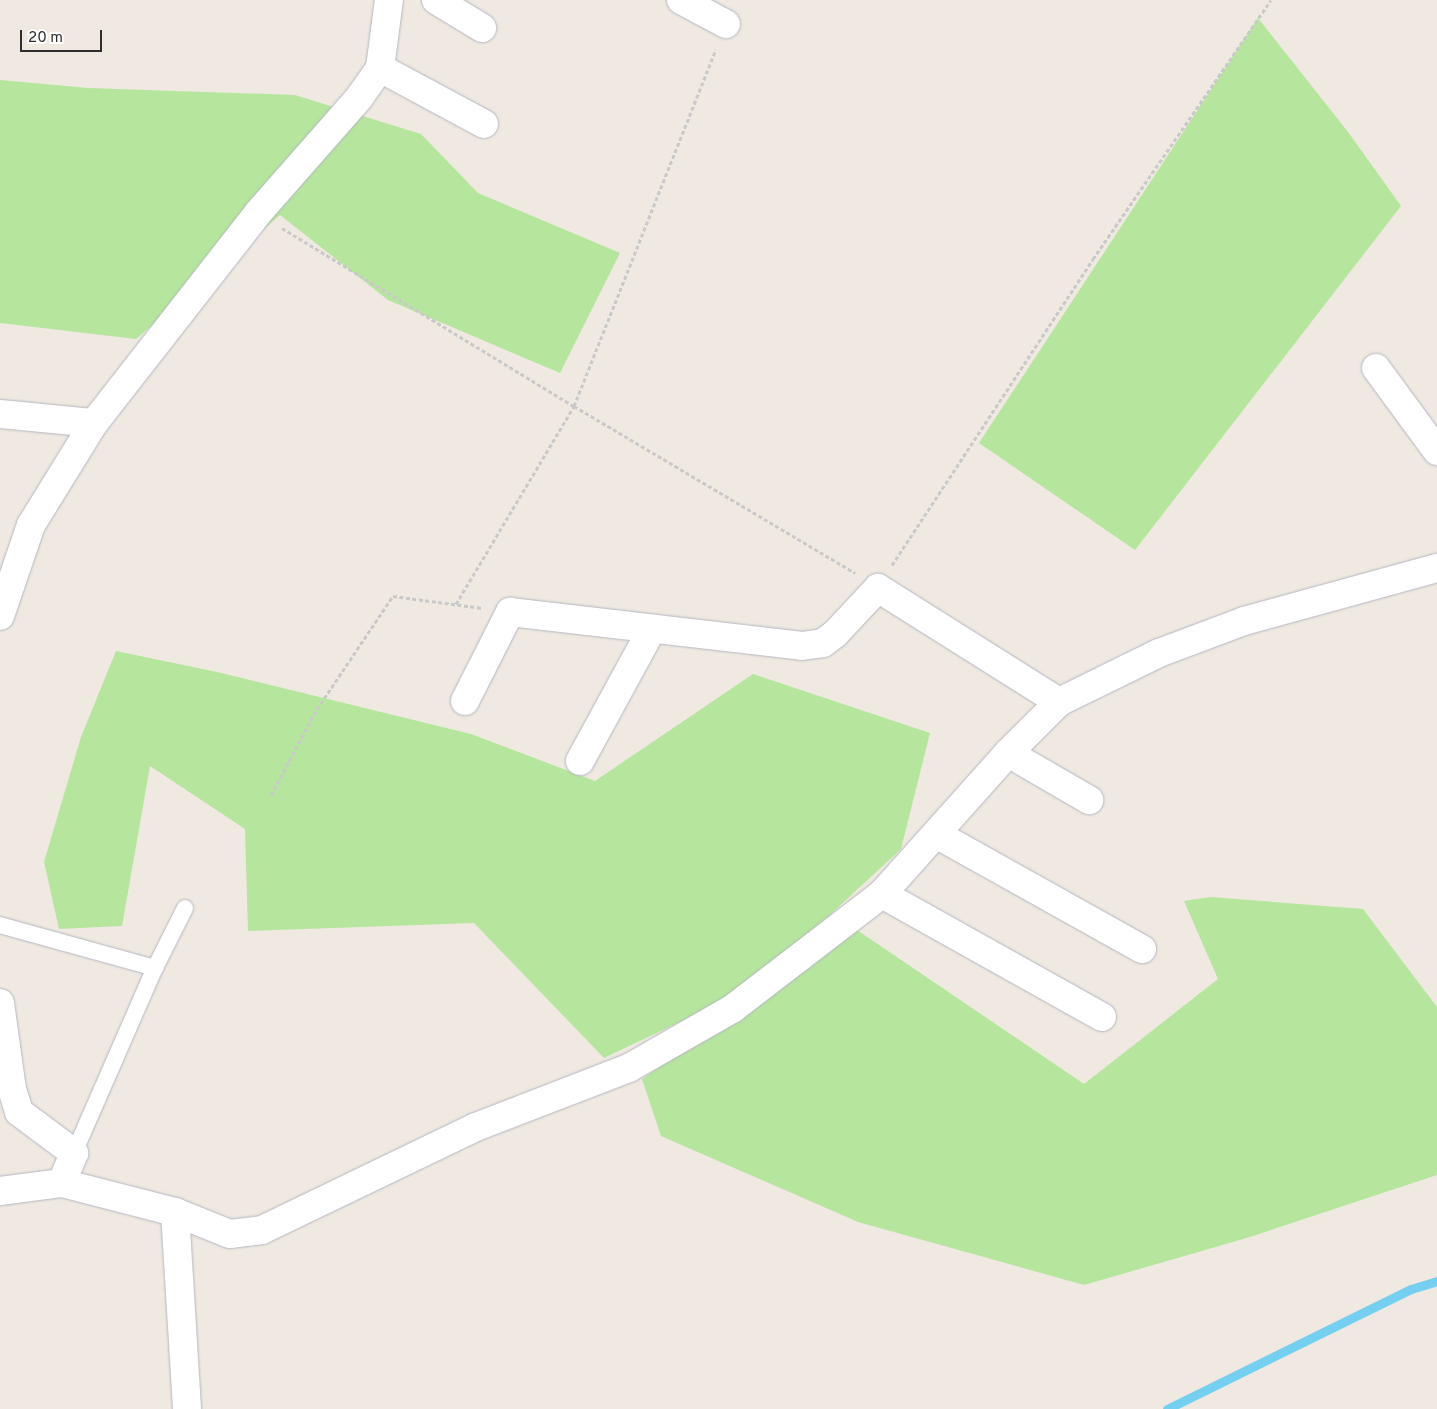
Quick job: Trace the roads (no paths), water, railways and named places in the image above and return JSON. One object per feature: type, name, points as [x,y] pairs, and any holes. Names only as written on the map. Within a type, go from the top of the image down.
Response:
[{"type":"street","points":[[0,616],[31,525],[94,423],[258,213],[359,98],[380,68],[389,0]]},
{"type":"street","points":[[436,0],[482,28]]},
{"type":"street","points":[[681,0],[726,24]]},
{"type":"street","points":[[380,68],[484,124]]},
{"type":"street","points":[[1376,368],[1437,451]]},
{"type":"street","points":[[0,414],[94,423]]},
{"type":"street","points":[[0,1191],[62,1183],[175,1212],[230,1234],[262,1230],[476,1127],[628,1068],[732,1009],[882,894],[1008,753],[1060,702],[1158,653],[1244,621],[1437,568]]},
{"type":"street","points":[[465,701],[510,612],[802,646],[823,644],[836,634],[878,588],[1060,702]]},
{"type":"street","points":[[580,761],[652,629]]},
{"type":"street","points":[[1008,753],[1089,800]]},
{"type":"street","points":[[936,834],[1142,949]]},
{"type":"street","points":[[882,894],[1102,1017]]},
{"type":"street","points":[[0,1003],[12,1088],[20,1112],[74,1153],[62,1183]]},
{"type":"street","points":[[175,1212],[187,1409]]},
{"type":"lane","points":[[74,1153],[155,968],[185,908]]},
{"type":"lane","points":[[0,925],[155,968]]},
{"type":"waterway","points":[[1167,1409],[1411,1289],[1437,1281]]}]
